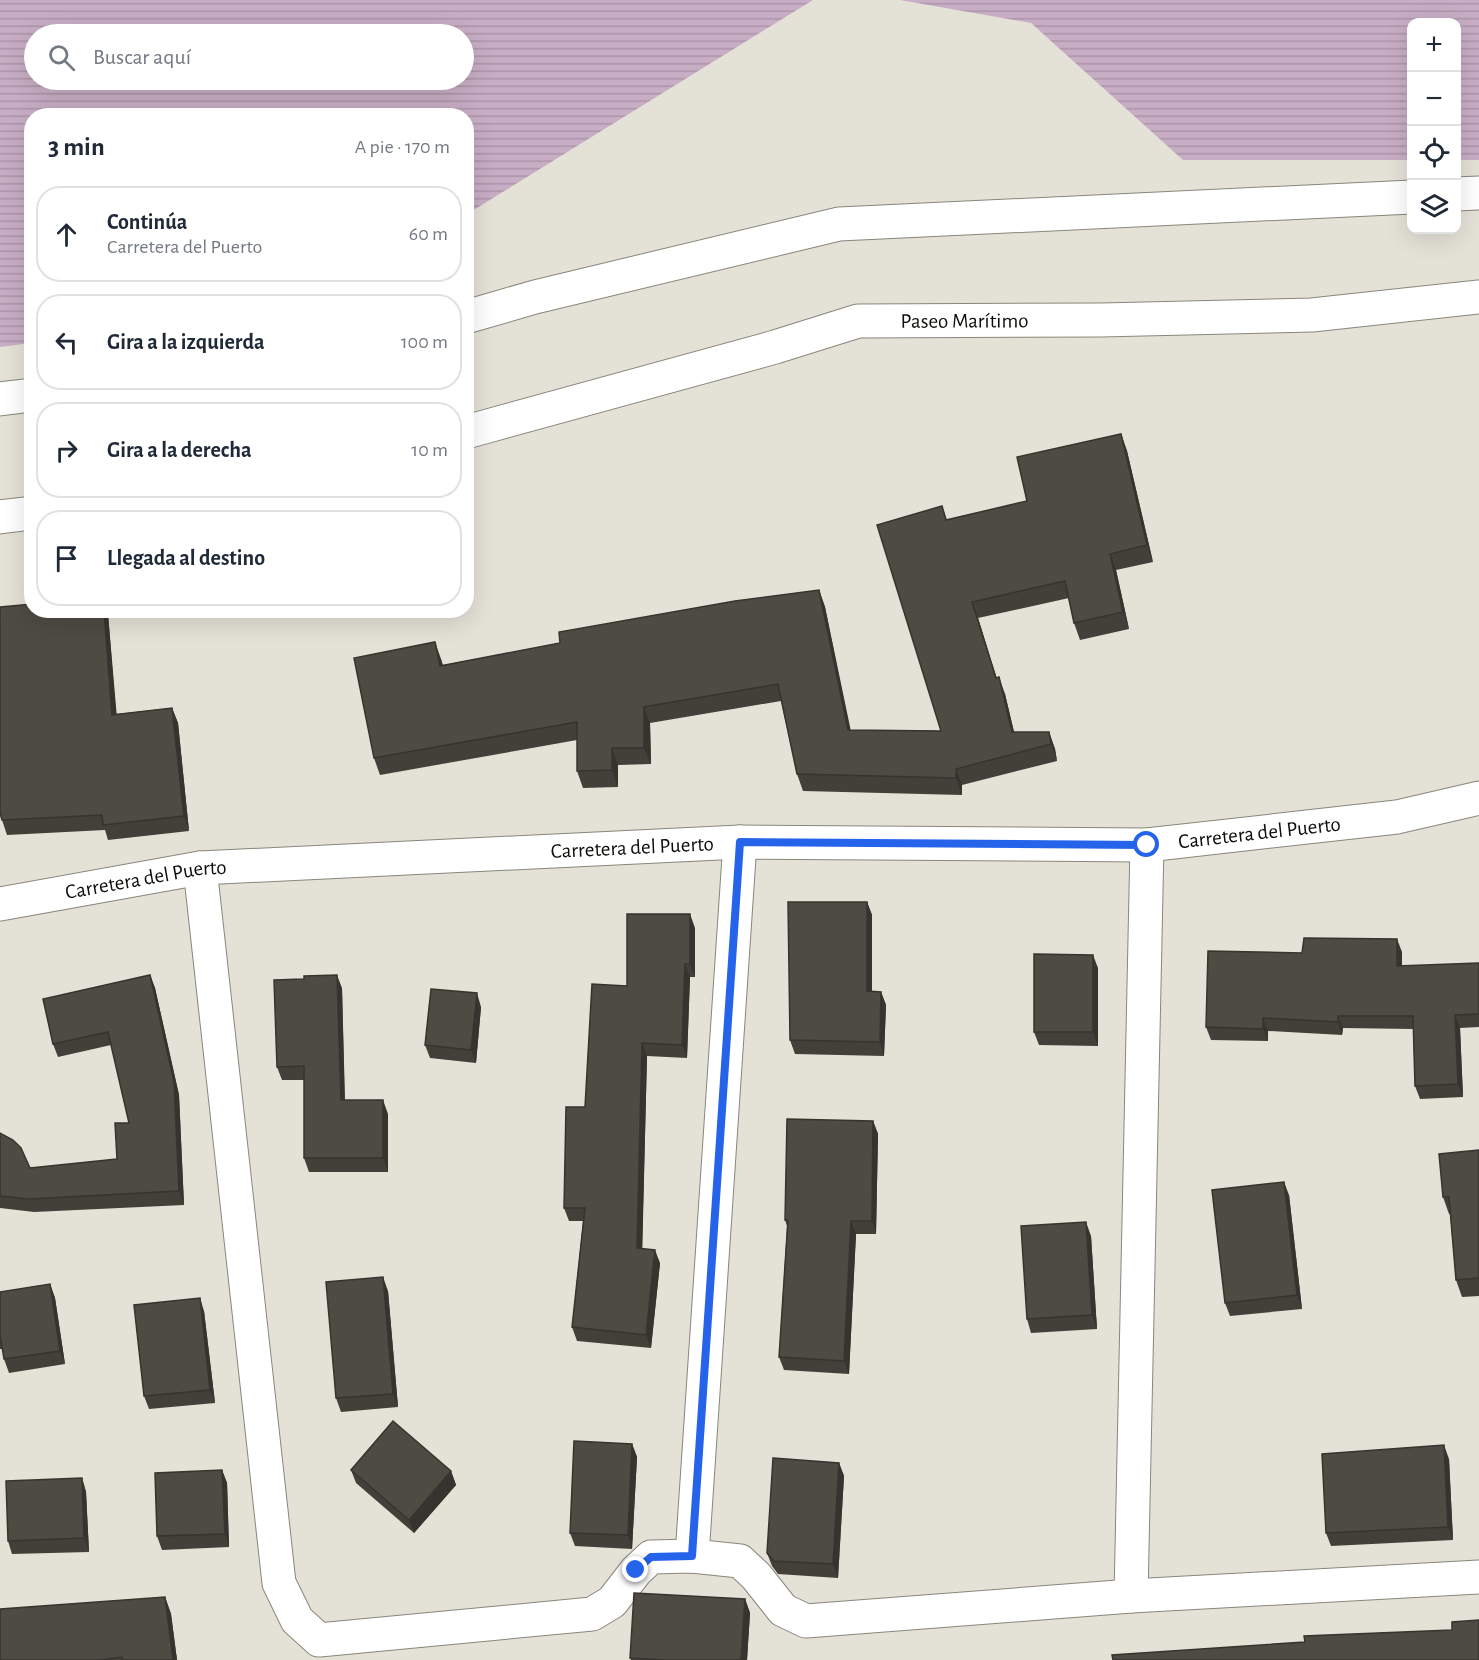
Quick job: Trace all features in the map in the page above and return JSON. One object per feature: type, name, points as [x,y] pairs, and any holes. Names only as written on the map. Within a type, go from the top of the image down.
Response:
[{"type":"street","points":[[1461,194],[1479,193]]},
{"type":"street","points":[[474,315],[535,297],[839,224],[1407,197]]},
{"type":"street","name":"Paseo Marítimo","points":[[474,430],[775,347],[858,321],[1101,320],[1312,315],[1479,297]]},
{"type":"street","points":[[0,399],[24,396]]},
{"type":"street","points":[[0,517],[24,514]]},
{"type":"street","name":"Carretera del Puerto","points":[[0,904],[201,868],[740,842],[1147,845],[1397,818],[1479,798]]},
{"type":"street","points":[[692,1556],[740,842]]},
{"type":"street","points":[[1131,1596],[1147,845]]},
{"type":"street","points":[[201,868],[279,1583],[297,1620],[318,1640],[592,1614],[612,1602],[636,1570],[651,1557],[692,1556],[740,1561],[756,1576],[783,1610],[806,1621],[1131,1596],[1479,1577]]},
{"type":"shaded area","points":[[0,0],[813,0],[474,210],[474,108],[24,108],[24,344],[0,347]]},
{"type":"shaded area","points":[[900,0],[1479,0],[1479,160],[1461,160],[1461,18],[1407,18],[1407,160],[1183,160],[1031,23]]},
{"type":"building","points":[[1121,434],[1147,545],[1110,554],[1123,612],[1074,623],[1065,581],[972,602],[996,678],[999,677],[1012,732],[1049,732],[1051,744],[956,769],[956,778],[797,774],[778,684],[644,707],[644,748],[612,748],[612,770],[577,771],[577,722],[374,758],[354,658],[435,642],[440,666],[560,643],[559,632],[735,601],[819,590],[848,730],[941,731],[877,525],[942,506],[946,520],[1027,501],[1017,457]]},
{"type":"building","points":[[24,605],[24,618],[105,618],[112,715],[172,708],[184,816],[103,825],[102,815],[2,820],[0,813],[0,607]]},
{"type":"building","points":[[788,902],[867,902],[867,991],[881,992],[880,1042],[790,1040]]},
{"type":"building","points":[[627,914],[690,914],[690,964],[685,964],[682,1045],[642,1043],[637,1248],[655,1250],[646,1335],[572,1327],[585,1208],[564,1208],[566,1107],[585,1107],[592,984],[627,986]]},
{"type":"building","points":[[1304,938],[1397,939],[1397,966],[1479,963],[1479,1014],[1455,1015],[1458,1084],[1415,1086],[1413,1016],[1338,1016],[1338,1022],[1263,1018],[1263,1029],[1206,1027],[1208,951],[1302,953]]},
{"type":"building","points":[[1034,954],[1093,955],[1093,1032],[1034,1032]]},
{"type":"building","points":[[150,975],[174,1082],[179,1191],[29,1199],[0,1196],[0,1133],[13,1140],[21,1148],[30,1168],[117,1159],[115,1123],[129,1123],[108,1032],[53,1044],[43,999]]},
{"type":"building","points":[[337,975],[341,1100],[383,1100],[383,1158],[304,1158],[304,1066],[277,1067],[274,980]]},
{"type":"building","points":[[431,989],[477,993],[471,1050],[425,1045]]},
{"type":"building","points":[[787,1119],[873,1121],[872,1221],[851,1221],[844,1361],[779,1357],[788,1220],[785,1220]]},
{"type":"building","points":[[1479,1150],[1479,1278],[1456,1280],[1449,1197],[1443,1197],[1439,1154]]},
{"type":"building","points":[[1284,1182],[1297,1295],[1225,1303],[1212,1190]]},
{"type":"building","points":[[1086,1222],[1092,1315],[1027,1319],[1021,1226]]},
{"type":"building","points":[[383,1277],[393,1394],[336,1398],[326,1282]]},
{"type":"building","points":[[50,1284],[60,1351],[4,1359],[0,1335],[0,1292]]},
{"type":"building","points":[[200,1298],[210,1390],[144,1396],[134,1305]]},
{"type":"building","points":[[393,1421],[451,1471],[409,1520],[351,1470]]},
{"type":"building","points":[[574,1441],[632,1444],[628,1535],[570,1533]]},
{"type":"building","points":[[1444,1445],[1448,1527],[1326,1533],[1322,1454]]},
{"type":"building","points":[[773,1458],[839,1463],[833,1564],[774,1561],[767,1553]]},
{"type":"building","points":[[222,1470],[225,1534],[157,1536],[155,1473]]},
{"type":"building","points":[[82,1478],[84,1538],[8,1541],[6,1481]]},
{"type":"building","points":[[634,1593],[745,1599],[741,1660],[630,1658]]},
{"type":"building","points":[[165,1597],[173,1660],[122,1660],[122,1657],[99,1660],[0,1660],[0,1609]]},
{"type":"building","points":[[1479,1620],[1479,1660],[1113,1660],[1112,1655],[1305,1642],[1304,1636],[1452,1630],[1452,1622]]},
{"type":"route","points":[[636,1570],[651,1557],[692,1556],[740,842],[1147,845]]}]
